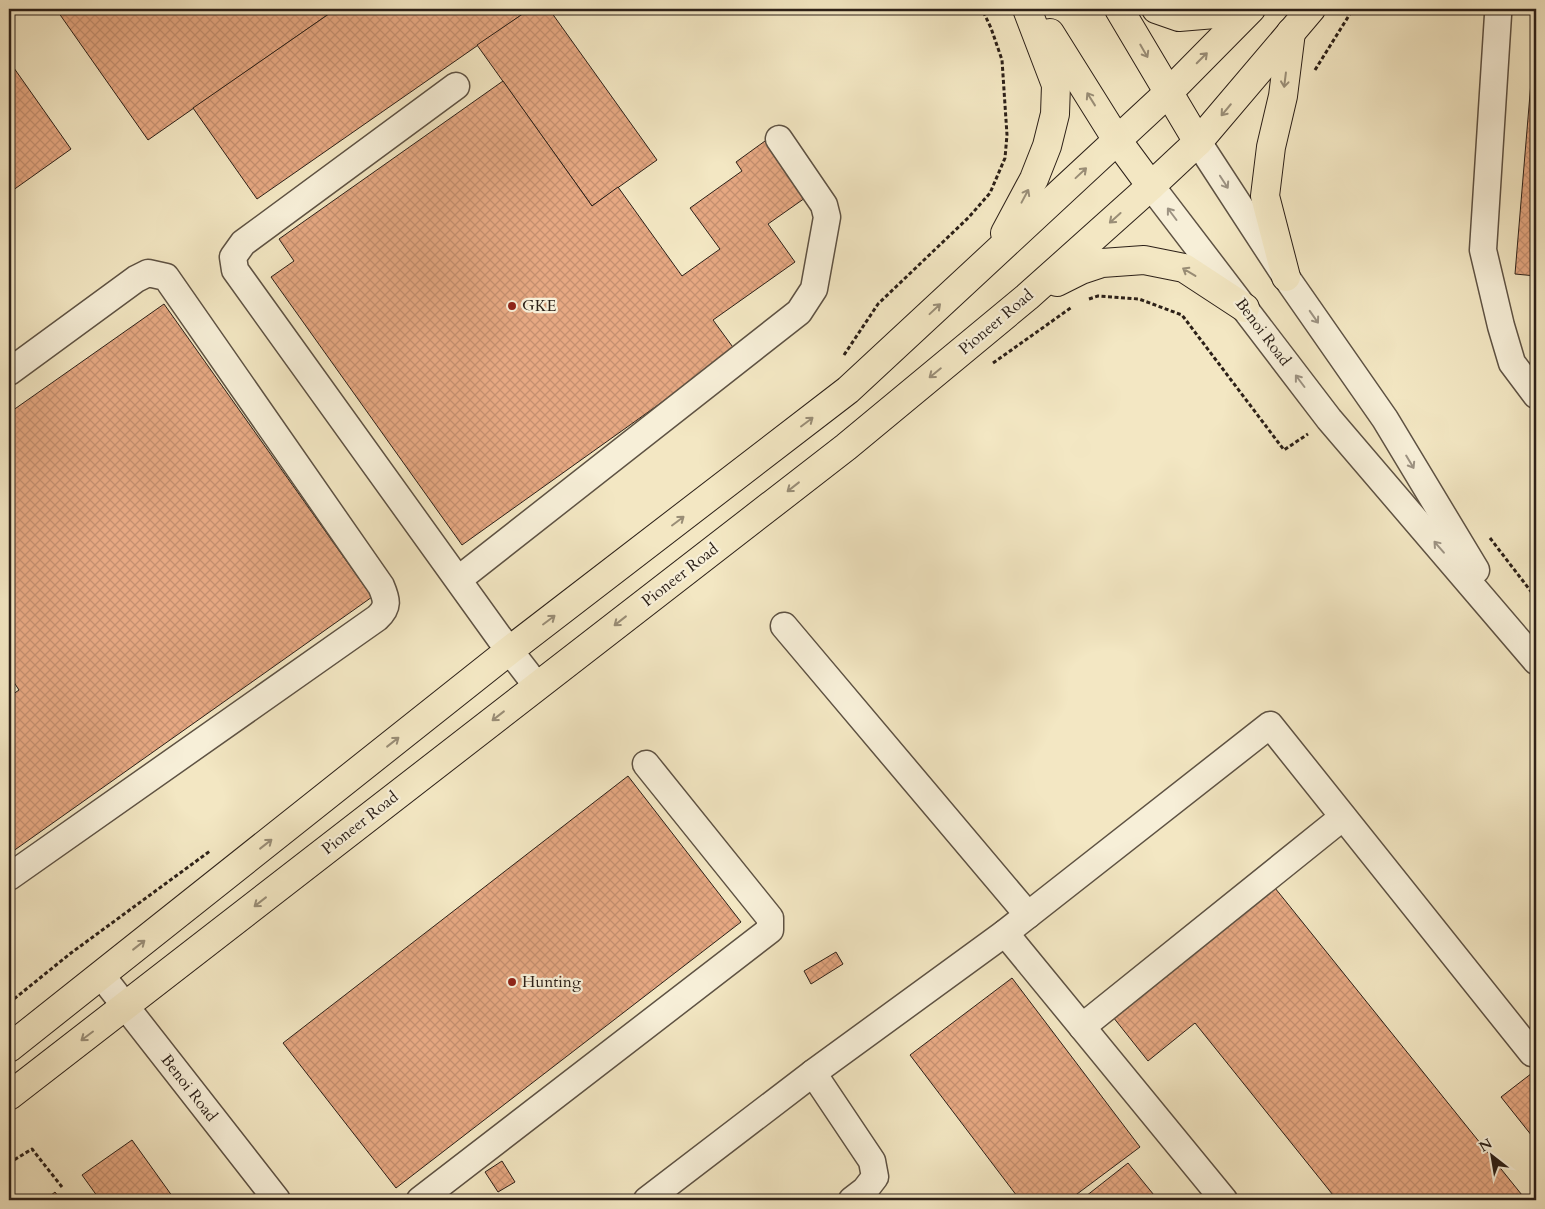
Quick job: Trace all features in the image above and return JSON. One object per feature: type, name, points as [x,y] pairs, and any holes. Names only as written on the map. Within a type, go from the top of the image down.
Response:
[{"type":"main road","points":[[994,254],[1034,179],[1047,146],[1054,114],[1056,85],[1027,9]]},
{"type":"main road","name":"Benoi Road","points":[[1035,9],[1117,140],[1151,186]]},
{"type":"main road","name":"Benoi Road","points":[[1119,9],[1198,142]]},
{"type":"main road","points":[[1156,9],[1178,17],[1215,14],[1232,9]]},
{"type":"main road","points":[[9,1048],[510,650],[848,390],[1168,93],[1251,9]]},
{"type":"main road","name":"Pioneer Road","points":[[9,1096],[846,447],[1027,298],[1198,142],[1311,9]]},
{"type":"main road","points":[[1286,277],[1265,196],[1271,147],[1283,96],[1291,32]]},
{"type":"main road","points":[[1027,298],[1081,270],[1102,263],[1144,260],[1184,268],[1244,308]]},
{"type":"street","points":[[1498,15],[1483,250],[1512,363],[1536,395]]},
{"type":"street","points":[[456,86],[243,243],[233,257],[235,270],[537,686]]},
{"type":"street","points":[[459,580],[799,312],[814,290],[827,217],[824,205],[779,139]]},
{"type":"street","name":"Benoi Road","points":[[1198,142],[1286,277],[1385,420],[1528,644]]},
{"type":"street","name":"Benoi Road","points":[[1151,186],[1330,419],[1528,644]]},
{"type":"street","points":[[9,372],[136,279],[148,273],[166,277],[381,586],[386,603],[385,611],[378,618],[9,877]]},
{"type":"street","points":[[784,626],[1028,915]]},
{"type":"street","points":[[647,1200],[813,1073],[1005,933],[1270,725],[1532,1054],[1536,1050]]},
{"type":"street","points":[[420,1200],[770,930],[770,918],[646,764]]},
{"type":"street","points":[[1082,1027],[1343,817]]},
{"type":"street","points":[[1005,933],[1224,1200]]},
{"type":"street","name":"Benoi Road","points":[[101,975],[277,1200]]},
{"type":"street","points":[[813,1073],[872,1161],[875,1177],[865,1190],[852,1200]]},
{"type":"path","points":[[842,358],[878,304],[970,217],[990,193],[1005,158],[1007,135],[1002,60],[982,9]]},
{"type":"path","points":[[1313,72],[1353,9]]},
{"type":"path","points":[[992,364],[1080,302],[1098,296],[1139,299],[1182,315],[1284,450],[1330,419]]},
{"type":"path","points":[[1490,538],[1536,598]]},
{"type":"path","points":[[9,1003],[71,953],[214,848]]},
{"type":"path","points":[[9,1163],[32,1149],[62,1187]]},
{"type":"building","points":[[56,9],[336,9],[148,140]]},
{"type":"building","points":[[336,9],[530,9],[257,199],[193,108]]},
{"type":"building","points":[[530,9],[549,9],[657,160],[592,206],[477,45]]},
{"type":"building","points":[[1536,22],[1536,276],[1515,274]]},
{"type":"building","points":[[9,61],[71,149],[9,193]]},
{"type":"building","name":"GKE","points":[[503,81],[592,206],[618,187],[682,276],[720,249],[690,208],[742,171],[736,162],[765,141],[805,198],[768,224],[795,262],[713,320],[735,350],[462,545],[271,277],[294,261],[279,239]]},
{"type":"building","points":[[164,304],[372,597],[9,854],[9,697],[19,690],[9,675],[9,413]]},
{"type":"building","name":"Hunting","points":[[628,776],[741,922],[396,1188],[283,1043]]},
{"type":"building","points":[[1275,888],[1526,1200],[1337,1200],[1195,1023],[1148,1061],[1113,1017]]},
{"type":"building","points":[[836,952],[843,964],[811,984],[804,971]]},
{"type":"building","points":[[1012,978],[1140,1147],[1069,1200],[1020,1200],[910,1055]]},
{"type":"building","points":[[1536,1070],[1536,1141],[1501,1097]]},
{"type":"building","points":[[132,1140],[175,1200],[100,1200],[82,1175]]},
{"type":"building","points":[[502,1161],[515,1182],[498,1192],[485,1172]]},
{"type":"building","points":[[1128,1163],[1158,1200],[1081,1200]]},
{"type":"building","points":[[55,1192],[61,1200],[45,1200]]},
{"type":"place","name":"GKE","points":[[512,306]]},
{"type":"place","name":"Hunting","points":[[512,982]]}]
